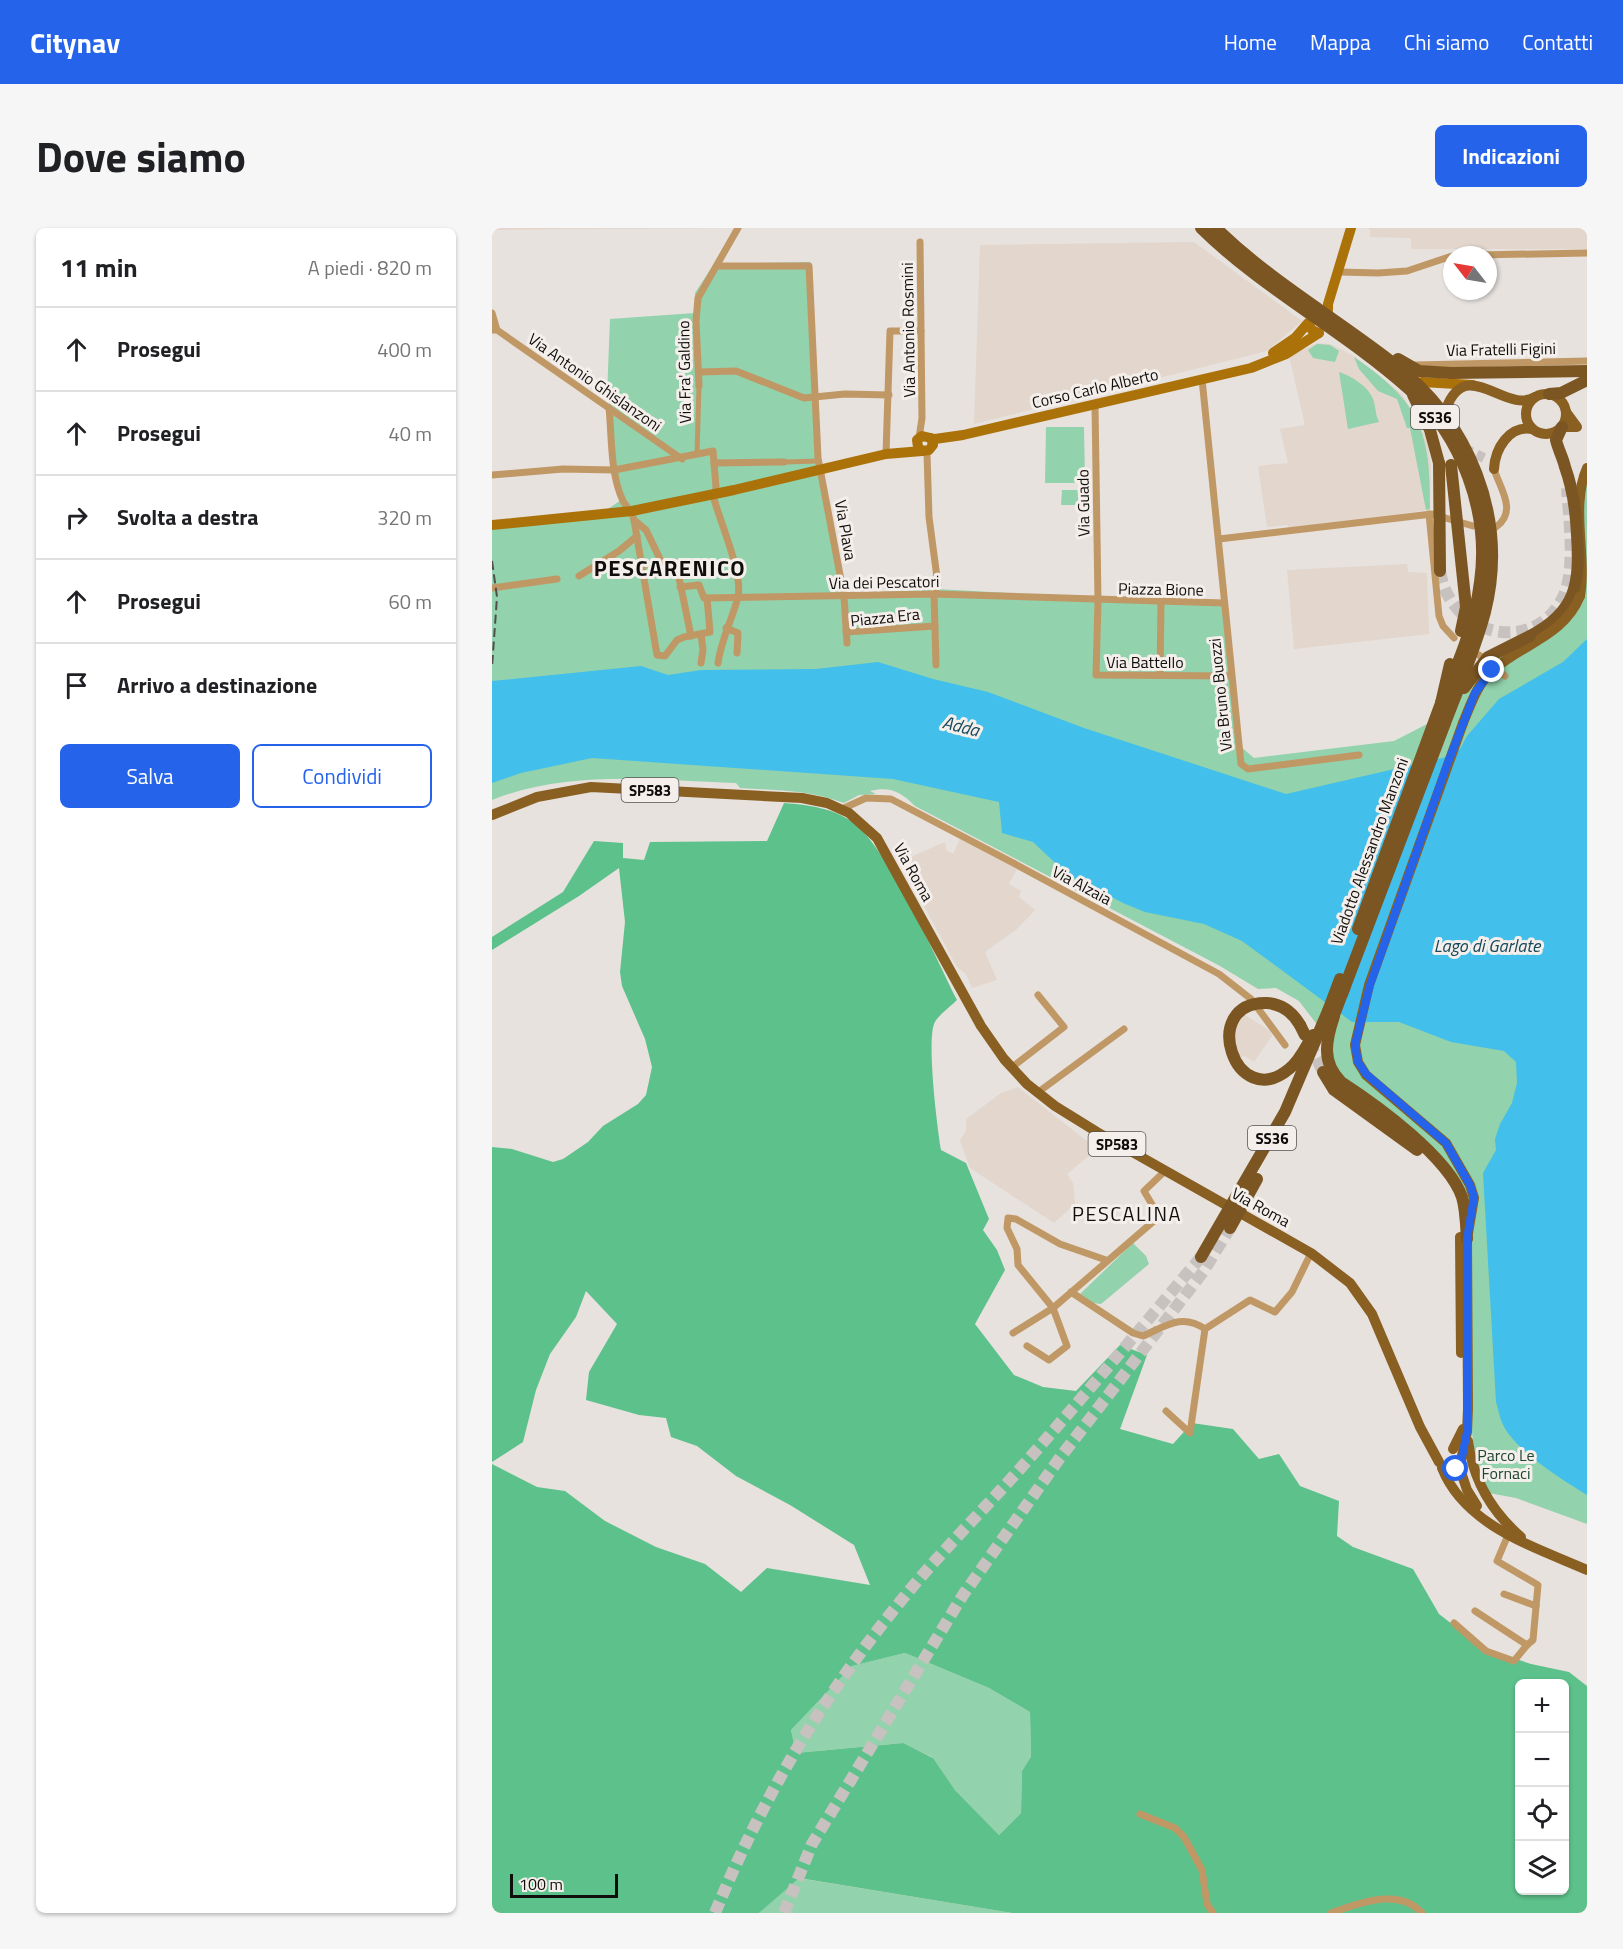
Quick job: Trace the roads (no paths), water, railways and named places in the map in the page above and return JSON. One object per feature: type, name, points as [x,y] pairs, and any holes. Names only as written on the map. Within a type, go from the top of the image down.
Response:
[{"type":"highway","name":"SS36","points":[[1201,228],[1248,272],[1412,392],[1442,427],[1460,456],[1475,502],[1481,536],[1481,581],[1475,612],[1442,703]]},
{"type":"highway","name":"SS36","points":[[1216,228],[1263,270],[1412,379],[1438,406],[1462,441],[1485,500],[1492,549],[1490,589],[1480,629],[1445,723]]},
{"type":"highway","points":[[1225,228],[1263,270]]},
{"type":"highway","points":[[1359,339],[1412,368],[1428,372],[1587,371]]},
{"type":"highway","points":[[1549,394],[1561,393],[1587,380]]},
{"type":"highway","points":[[1412,392],[1430,430],[1437,455],[1440,571]]},
{"type":"highway","points":[[1445,723],[1469,680],[1482,663],[1496,652],[1550,625],[1577,594],[1579,561],[1575,503],[1556,440],[1562,427]]},
{"type":"highway","points":[[1442,703],[1465,620],[1466,607],[1451,465]]},
{"type":"highway","name":"Viadotto Alessandro Manzoni","points":[[1328,1011],[1442,703]]},
{"type":"highway","name":"Viadotto Alessandro Manzoni","points":[[1345,987],[1445,723]]},
{"type":"highway","name":"SS36","points":[[1230,1228],[1300,1101],[1345,987]]},
{"type":"highway","points":[[1345,987],[1326,1046],[1331,1068],[1344,1084],[1432,1152],[1446,1169],[1462,1198],[1463,1238]]},
{"type":"highway","points":[[1303,1030],[1291,1013],[1280,1006],[1264,1003],[1250,1007],[1239,1015],[1231,1027],[1228,1043],[1238,1066],[1252,1076],[1268,1078],[1281,1075],[1294,1065],[1328,1011]]},
{"type":"highway","name":"SS36","points":[[1202,1257],[1285,1112],[1328,1011]]},
{"type":"highway","points":[[1323,1072],[1334,1089],[1419,1152],[1439,1171],[1455,1204],[1463,1238]]},
{"type":"main road","points":[[1327,312],[1352,228]]},
{"type":"main road","name":"Corso Carlo Alberto","points":[[492,525],[633,515],[793,477],[820,465],[892,453],[925,442],[1095,405],[1235,371],[1268,362],[1319,333],[1312,330],[1308,323],[1282,347],[1235,371]]},
{"type":"main road","points":[[1422,382],[1477,385],[1522,402],[1549,394],[1559,399],[1582,430]]},
{"type":"main road","points":[[1446,409],[1463,387],[1477,385]]},
{"type":"main road","points":[[1562,427],[1571,396],[1587,386]]},
{"type":"main road","points":[[1532,429],[1526,418],[1526,410],[1535,397]]},
{"type":"main road","points":[[1494,470],[1498,452],[1510,433],[1519,429],[1532,429],[1547,435],[1562,427],[1582,430]]},
{"type":"main road","points":[[1494,470],[1491,463],[1484,458],[1490,458],[1498,452]]},
{"type":"main road","points":[[1463,1238],[1467,1432],[1460,1463],[1451,1471],[1441,1465],[1440,1454],[1450,1449],[1463,1428],[1463,1238],[1474,1197],[1467,1177],[1453,1152],[1437,1134],[1372,1081],[1357,1059],[1356,1033],[1373,974],[1475,693],[1487,675],[1514,655],[1550,635],[1569,617],[1585,574],[1581,485],[1587,468]]},
{"type":"main road","name":"Via Roma","points":[[492,815],[537,797],[591,787],[814,800],[842,809],[865,825],[882,846],[972,1012],[1011,1068],[1037,1093],[1070,1116],[1311,1253],[1341,1274],[1366,1303],[1425,1436],[1462,1499],[1508,1535],[1531,1545]]},
{"type":"main road","points":[[1467,1432],[1473,1467],[1480,1487],[1495,1510],[1531,1545]]},
{"type":"main road","points":[[1425,1436],[1437,1447],[1459,1453],[1467,1490],[1474,1503],[1507,1531],[1531,1545],[1587,1570]]},
{"type":"street","name":"Via Fra' Galdino","points":[[697,454],[699,372],[696,323],[698,298],[738,228]]},
{"type":"street","name":"Via Antonio Rosmini","points":[[920,242],[922,418],[927,454],[929,517],[938,585],[934,594]]},
{"type":"street","points":[[1497,255],[1587,253]]},
{"type":"street","points":[[1340,272],[1407,271],[1443,259]]},
{"type":"street","name":"Via Plava","points":[[717,266],[809,266],[820,465],[844,596],[846,632]]},
{"type":"street","points":[[492,313],[494,330]]},
{"type":"street","name":"Via Antonio Ghislanzoni","points":[[494,330],[682,459]]},
{"type":"street","points":[[892,453],[889,395],[890,331],[921,331]]},
{"type":"street","name":"Via Fratelli Figini","points":[[1415,365],[1587,361]]},
{"type":"street","points":[[699,372],[735,371],[804,398],[845,394],[889,395]]},
{"type":"street","name":"Via Bruno Buozzi","points":[[1202,379],[1241,764],[1248,769],[1359,755]]},
{"type":"street","name":"Via Guado","points":[[1095,405],[1098,601],[1096,675]]},
{"type":"street","points":[[609,408],[615,470],[623,502],[646,530],[662,563]]},
{"type":"street","points":[[492,475],[563,469],[615,470],[713,452],[716,507],[737,569],[738,596],[719,651],[718,663]]},
{"type":"street","points":[[714,463],[788,462],[820,465]]},
{"type":"street","points":[[788,462],[793,477]]},
{"type":"street","points":[[1494,470],[1507,507],[1507,515],[1496,527]]},
{"type":"street","points":[[1219,539],[1429,514],[1473,526]]},
{"type":"street","points":[[1429,514],[1438,616],[1443,626],[1454,638]]},
{"type":"street","points":[[633,515],[657,655],[664,656],[677,640],[710,632],[707,598],[704,598],[699,585],[680,587]]},
{"type":"street","points":[[579,576],[619,551],[637,536]]},
{"type":"street","points":[[642,564],[676,563],[692,636]]},
{"type":"street","points":[[492,588],[557,579]]},
{"type":"street","points":[[934,594],[936,665]]},
{"type":"street","name":"Via dei Pescatori","points":[[707,598],[934,594],[1098,601]]},
{"type":"street","name":"Piazza Bione","points":[[1098,601],[1224,603]]},
{"type":"street","points":[[1160,674],[1161,603]]},
{"type":"street","name":"Piazza Era","points":[[847,643],[846,632],[935,626]]},
{"type":"street","points":[[726,628],[738,633],[737,653]]},
{"type":"street","points":[[701,634],[703,650],[701,663]]},
{"type":"street","points":[[703,650],[719,651]]},
{"type":"street","points":[[1479,655],[1505,676]]},
{"type":"street","name":"Via Battello","points":[[1096,675],[1231,676]]},
{"type":"street","name":"Via Alzaia","points":[[842,809],[866,798],[891,799],[1219,974],[1251,999],[1285,1045]]},
{"type":"street","points":[[1011,1068],[1064,1027],[1038,995]]},
{"type":"street","points":[[1037,1093],[1124,1029]]},
{"type":"street","points":[[1012,1333],[1053,1308],[1155,1220],[1157,1213],[1144,1191],[1166,1171]]},
{"type":"street","points":[[1027,1346],[1049,1360],[1067,1346],[1053,1308],[1018,1265],[1017,1249],[1006,1228],[1008,1218],[1016,1219],[1060,1244],[1106,1260]]},
{"type":"street","points":[[1166,1411],[1190,1433],[1205,1329],[1250,1300],[1275,1312],[1292,1292],[1311,1253]]},
{"type":"street","points":[[1071,1292],[1133,1333],[1143,1336],[1172,1321],[1184,1320],[1197,1323],[1205,1329]]},
{"type":"street","points":[[1454,1623],[1486,1651],[1514,1661],[1533,1640],[1538,1585],[1497,1560],[1508,1535]]},
{"type":"street","points":[[1504,1594],[1536,1606]]},
{"type":"street","points":[[1475,1611],[1527,1645]]},
{"type":"street","points":[[1140,1814],[1175,1828],[1184,1837],[1202,1870],[1207,1904],[1212,1913]]},
{"type":"street","points":[[1331,1913],[1351,1906],[1398,1898],[1414,1904],[1422,1913]]},
{"type":"water","points":[[1587,639],[1587,1495],[1538,1462],[1515,1442],[1501,1420],[1496,1402],[1483,1173],[1496,1150],[1495,1139],[1500,1124],[1512,1103],[1517,1083],[1516,1062],[1504,1051],[1451,1042],[1399,1022],[1352,1022],[1242,941],[1204,924],[1145,912],[1067,874],[1033,842],[1002,833],[999,802],[893,779],[592,758],[521,773],[492,783],[492,681],[641,666],[668,675],[701,670],[816,669],[878,662],[933,679],[988,692],[1084,728],[1286,794],[1451,756],[1460,749],[1467,736],[1499,699],[1563,662]]},
{"type":"tunnel","points":[[1463,448],[1484,458]]},
{"type":"tunnel","points":[[1440,571],[1447,593],[1460,611],[1476,624],[1495,631],[1514,632],[1533,627],[1550,616],[1563,597],[1571,559],[1567,488]]},
{"type":"tunnel","points":[[1309,1042],[1323,1072]]},
{"type":"tunnel","points":[[784,1913],[812,1844],[963,1595],[1059,1459],[1203,1272],[1230,1228]]},
{"type":"tunnel","points":[[715,1913],[755,1824],[778,1782],[801,1741],[854,1662],[914,1585],[1041,1445],[1201,1257]]},
{"type":"railway","points":[[492,561],[497,597],[492,667]]},
{"type":"district","name":"PESCARENICO","points":[[670,568]]},
{"type":"district","name":"PESCALINA","points":[[1127,1213]]},
{"type":"water label","name":"Adda","points":[[961,726]]},
{"type":"water label","name":"Lago di Garlate","points":[[1487,945]]},
{"type":"park label","name":"Parco Le Fornaci","points":[[1506,1464]]}]
